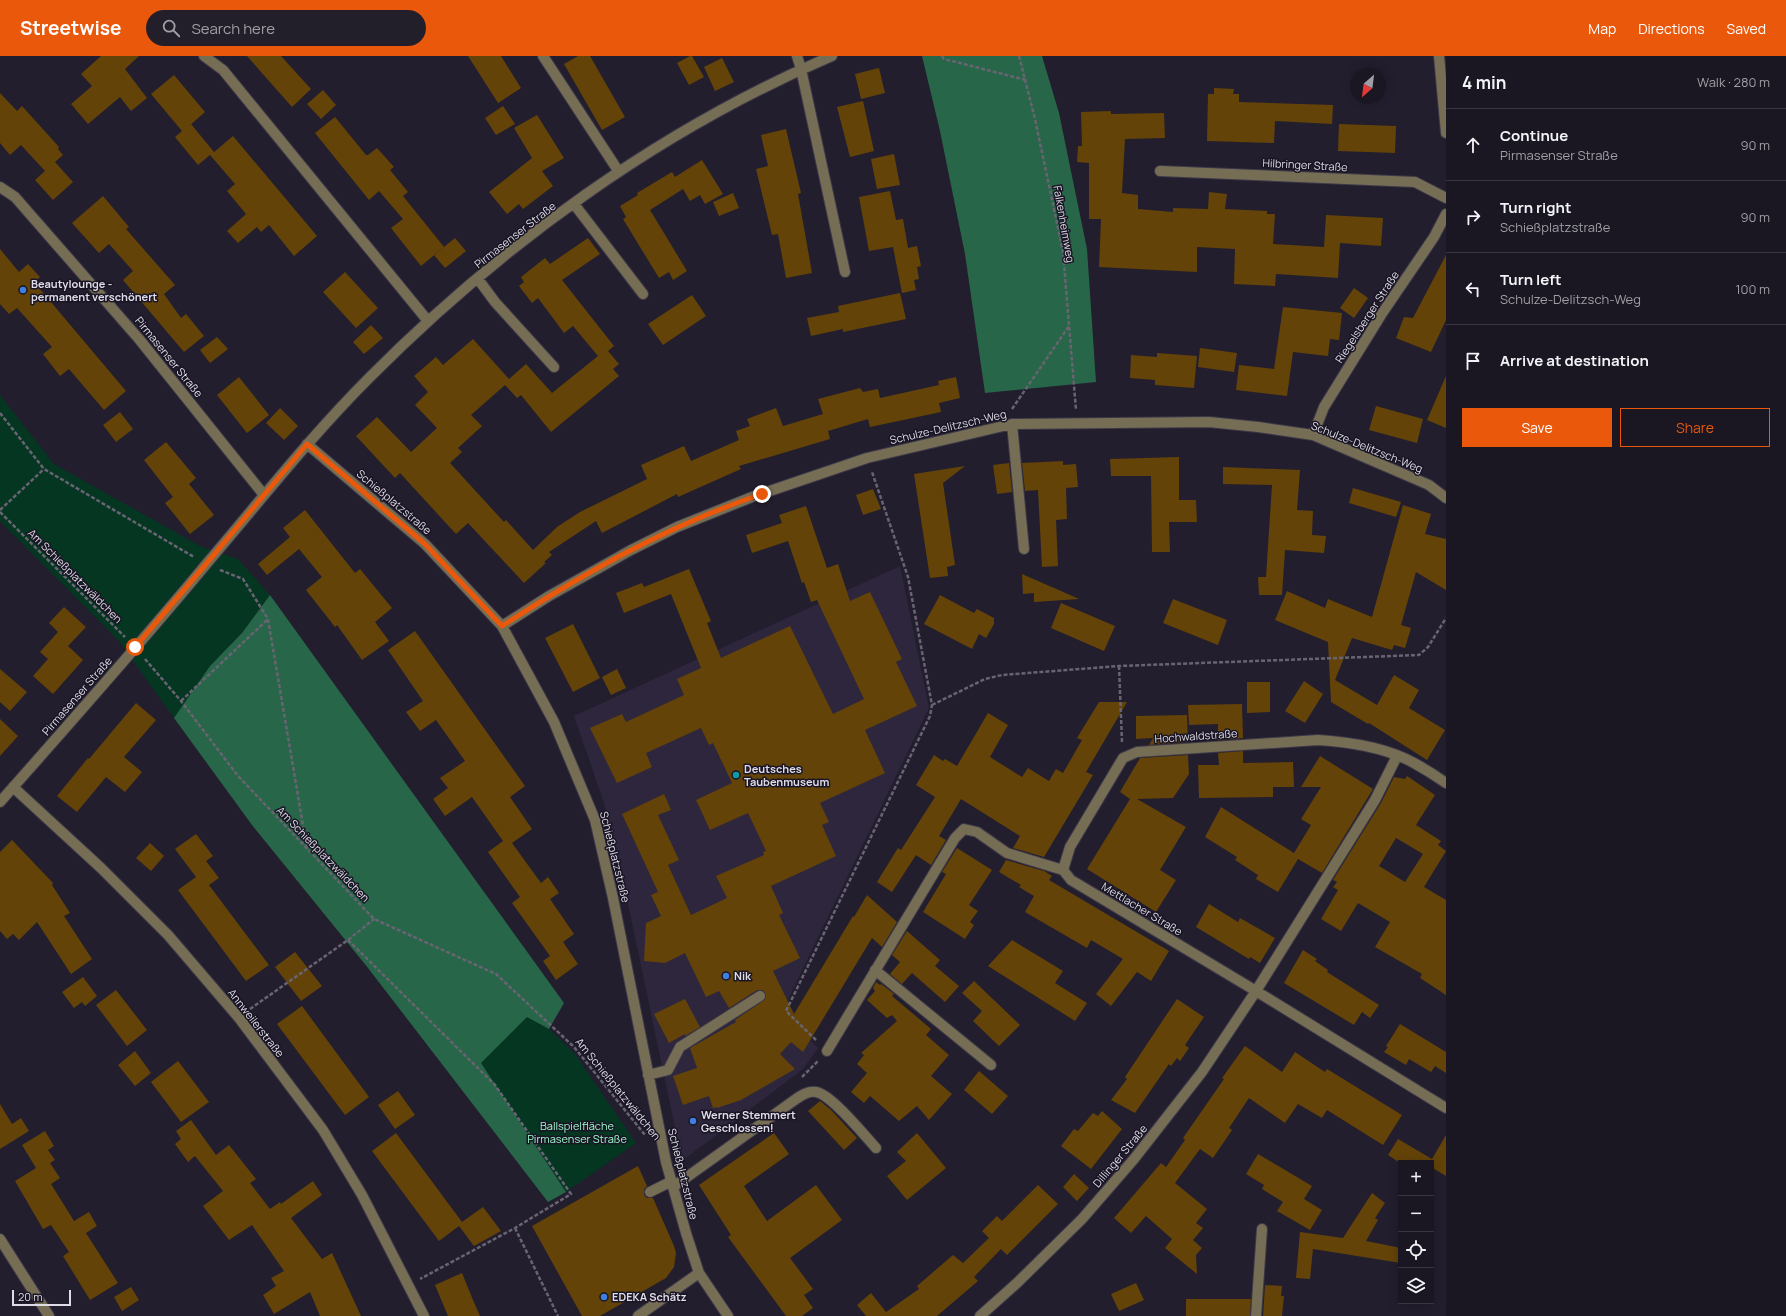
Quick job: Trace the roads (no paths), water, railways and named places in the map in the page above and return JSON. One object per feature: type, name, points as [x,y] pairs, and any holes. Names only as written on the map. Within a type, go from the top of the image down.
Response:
[{"type":"street","points":[[204,56],[222,70],[428,321]]},
{"type":"street","points":[[543,56],[619,172]]},
{"type":"street","points":[[797,56],[845,272]]},
{"type":"street","name":"Pirmasenser Straße","points":[[0,802],[135,647],[307,444],[368,379],[428,321],[519,244],[619,172],[706,118],[801,69],[832,56]]},
{"type":"street","points":[[1439,56],[1446,133]]},
{"type":"street","name":"Hilbringer Straße","points":[[1160,171],[1415,182],[1446,198]]},
{"type":"street","name":"Pirmasenser Straße","points":[[0,187],[14,197],[139,339],[264,495]]},
{"type":"street","points":[[574,204],[643,294]]},
{"type":"street","name":"Riegelsberger Straße","points":[[1313,435],[1324,407],[1381,315],[1434,237],[1446,214]]},
{"type":"street","points":[[478,279],[500,307],[554,367]]},
{"type":"street","name":"Schulze-Delitzsch-Weg","points":[[502,626],[549,596],[631,550],[677,527],[752,497],[867,458],[1012,424],[1077,422],[1209,422],[1313,435],[1429,485],[1446,498]]},
{"type":"street","points":[[1012,424],[1024,549]]},
{"type":"street","name":"Schießplatzstraße","points":[[307,444],[425,544],[502,626],[554,722],[595,820],[613,898],[648,1075],[672,1184],[686,1233],[699,1274],[728,1316]]},
{"type":"street","name":"Hochwaldstraße","points":[[1063,870],[1070,847],[1123,758],[1137,752],[1318,740],[1343,742],[1380,749],[1414,763],[1446,783]]},
{"type":"street","points":[[1256,991],[1375,800],[1397,756]]},
{"type":"street","name":"Annweilerstraße","points":[[13,788],[101,868],[168,935],[239,1018],[323,1130],[362,1196],[424,1316]]},
{"type":"street","name":"Mettlacher Straße","points":[[827,1051],[955,838],[964,829],[977,832],[1007,853],[1063,870],[1071,880],[1256,991],[1446,1108]]},
{"type":"street","points":[[875,970],[991,1065]]},
{"type":"street","name":"Dillinger Straße","points":[[980,1316],[1017,1284],[1082,1219],[1134,1159],[1202,1072],[1256,991]]},
{"type":"street","points":[[648,1075],[668,1070],[680,1047],[760,996]]},
{"type":"street","points":[[650,1192],[672,1184],[796,1099],[809,1092],[817,1092],[830,1099],[876,1148]]},
{"type":"street","points":[[1256,1316],[1262,1229]]},
{"type":"street","points":[[0,1239],[49,1316]]},
{"type":"street","points":[[638,1316],[699,1274]]},
{"type":"place","name":"Beautylounge - permanent verschönert","points":[[23,290]]},
{"type":"place","name":"Deutsches Taubenmuseum","points":[[736,775]]},
{"type":"place","name":"Nik","points":[[726,976]]},
{"type":"place","name":"Werner Stemmert Geschlossen!","points":[[693,1121]]},
{"type":"place","name":"EDEKA Schätz","points":[[604,1297]]},
{"type":"park label","name":"Ballspielfläche Pirmasenser Straße","points":[[577,1132]]}]
